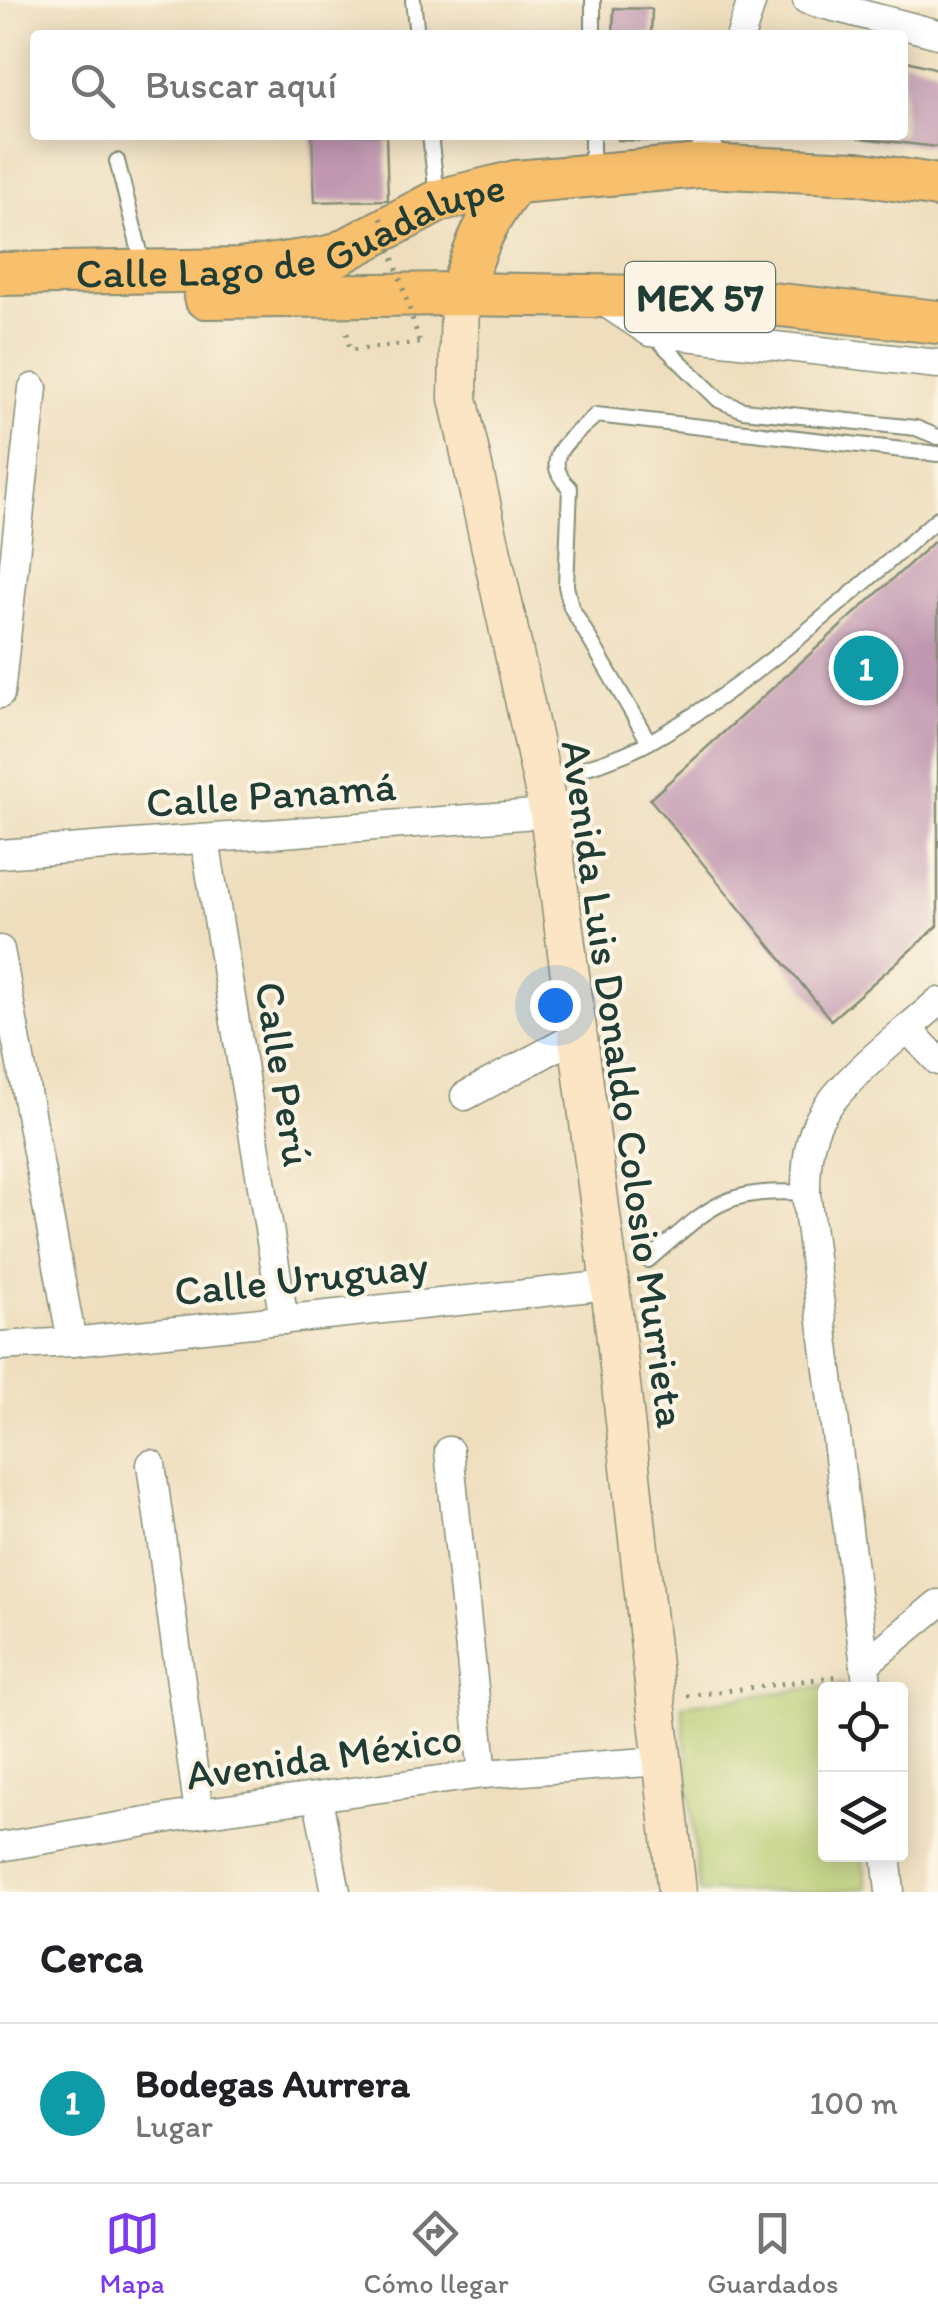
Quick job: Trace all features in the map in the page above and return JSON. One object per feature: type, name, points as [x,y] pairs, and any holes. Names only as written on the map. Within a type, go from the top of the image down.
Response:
[{"type":"main road","name":"Calle Lago de Guadalupe","points":[[0,274],[238,270],[336,255],[438,201],[516,182],[592,155],[705,150],[938,186]]},
{"type":"main road","points":[[460,294],[478,238],[494,208],[516,182]]},
{"type":"main road","name":"Calle Lago de Guadalupe","points":[[0,300],[460,294],[715,298],[938,322]]},
{"type":"street","points":[[743,30],[752,0]]},
{"type":"street","points":[[806,0],[938,34]]},
{"type":"street","name":"Avenida Luis Donaldo Colosio Murrieta","points":[[460,294],[458,398],[545,796],[610,1285],[677,1892]]},
{"type":"street","points":[[594,296],[650,332],[938,364]]},
{"type":"street","points":[[0,694],[33,388]]},
{"type":"street","name":"Calle Panamá","points":[[0,854],[206,840],[545,796]]},
{"type":"street","name":"Calle Perú","points":[[206,840],[284,1320]]},
{"type":"street","points":[[0,950],[72,1342]]},
{"type":"street","points":[[866,1676],[806,1193],[806,1158],[818,1122],[835,1096],[938,1002]]},
{"type":"street","points":[[908,1029],[938,1062]]},
{"type":"street","points":[[465,1096],[576,1036]]},
{"type":"street","name":"Calle Uruguay","points":[[0,1346],[72,1342],[610,1285]]},
{"type":"street","points":[[449,1451],[483,1774]]},
{"type":"street","points":[[151,1464],[199,1813]]},
{"type":"street","points":[[866,1676],[938,1604]]},
{"type":"street","name":"Avenida México","points":[[0,1848],[199,1813],[483,1774],[661,1762]]},
{"type":"street","points":[[318,1799],[336,1892]]},
{"type":"street","points":[[887,1862],[890,1892]]},
{"type":"lane","points":[[413,0],[416,30]]},
{"type":"lane","points":[[593,0],[593,30]]},
{"type":"lane","points":[[431,140],[438,201]]},
{"type":"lane","points":[[118,161],[146,273]]},
{"type":"lane","points":[[650,332],[719,400],[743,410],[916,428],[938,437]]},
{"type":"lane","points":[[648,742],[571,608],[566,586],[570,488],[554,465],[558,453],[596,414],[938,454]]},
{"type":"lane","points":[[545,796],[601,762],[648,742],[742,682],[938,518]]},
{"type":"lane","points":[[648,1260],[716,1203],[743,1194],[806,1193]]},
{"type":"path","points":[[350,350],[420,343],[381,218]]},
{"type":"path","points":[[654,1700],[844,1675],[866,1676]]},
{"type":"green space","points":[[818,1687],[818,1862],[863,1862],[867,1888],[828,1892],[699,1892],[682,1705]]},
{"type":"building","points":[[614,8],[652,9],[651,30],[613,30]]},
{"type":"building","points":[[908,61],[938,69],[938,147],[877,140],[908,140]]},
{"type":"building","points":[[312,140],[386,140],[388,200],[315,202]]},
{"type":"building","points":[[618,140],[686,140],[686,142]]},
{"type":"building","points":[[938,538],[938,926],[831,1020],[650,799]]},
{"type":"place","name":"Bodegas Aurrera","points":[[866,668]]}]
